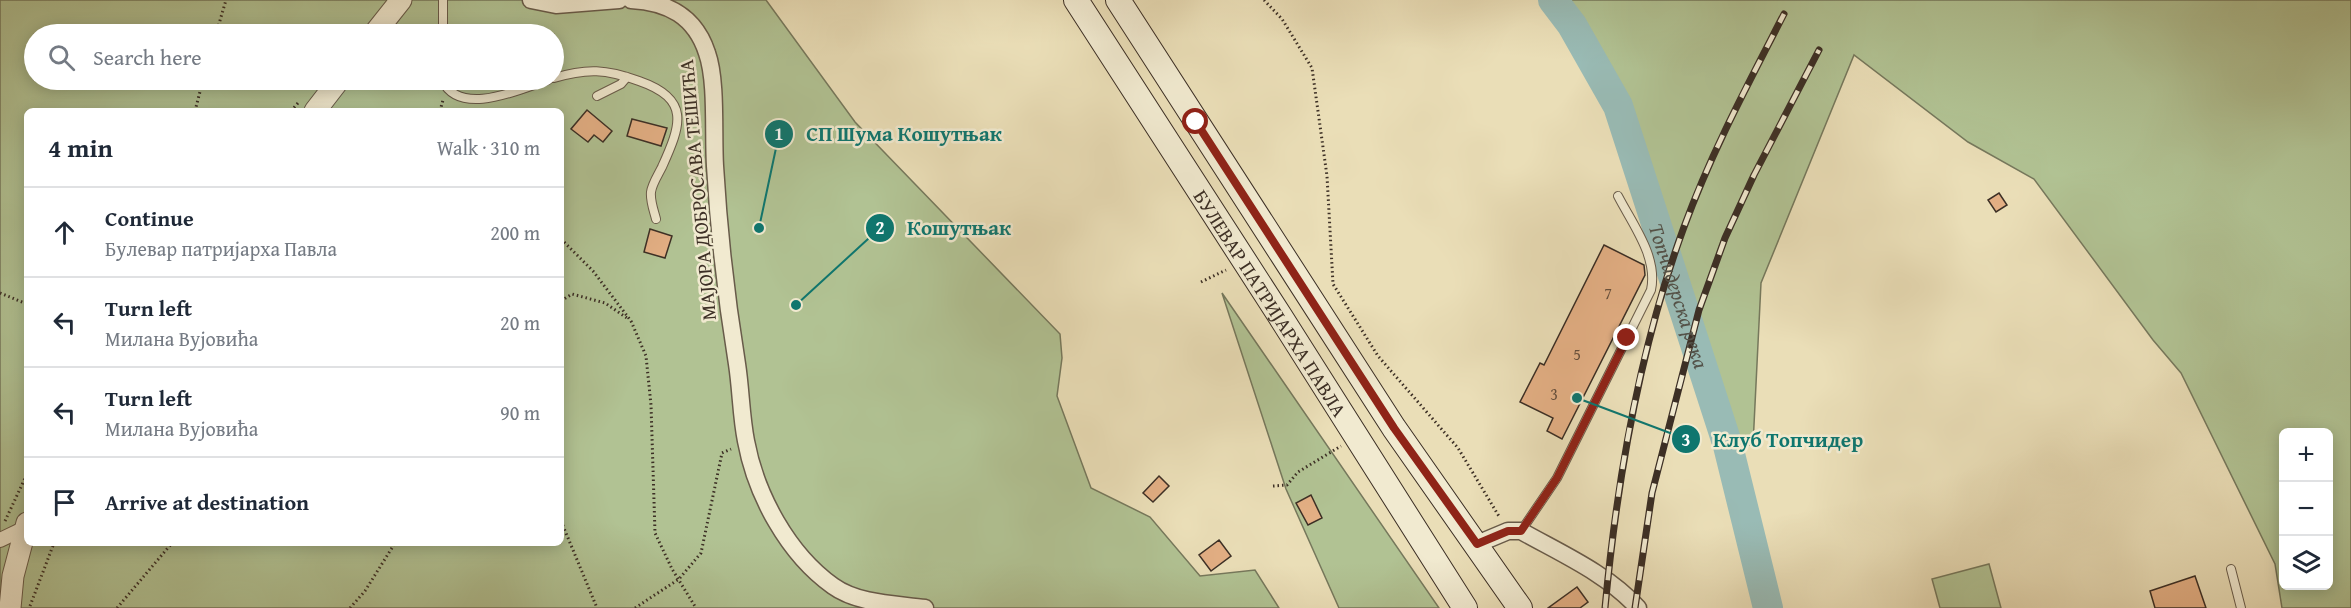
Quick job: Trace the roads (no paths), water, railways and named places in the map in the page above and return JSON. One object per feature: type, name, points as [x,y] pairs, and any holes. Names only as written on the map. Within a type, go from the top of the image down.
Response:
[{"type":"main road","name":"БУЛЕВАР ПАТРИЈАРХА ПАВЛА","points":[[1076,0],[1465,608]]},
{"type":"main road","name":"БУЛЕВАР ПАТРИЈАРХА ПАВЛА","points":[[1118,0],[1394,428],[1520,608]]},
{"type":"street","points":[[382,24],[401,0]]},
{"type":"street","points":[[531,0],[548,4],[570,5],[619,0]]},
{"type":"street","name":"МАЈОРА ДОБРОСАВА ТЕШИЋА","points":[[631,0],[675,9],[687,19],[699,35],[707,52],[712,82],[720,253],[746,442],[760,490],[773,516],[794,547],[834,587],[859,598],[925,608]]},
{"type":"street","points":[[317,108],[331,90]]},
{"type":"street","points":[[0,540],[19,524]]},
{"type":"street","points":[[10,608],[19,524]]},
{"type":"street","points":[[1477,544],[1514,531],[1598,576],[1619,590],[1638,608]]},
{"type":"lane","points":[[443,0],[443,24]]},
{"type":"lane","points":[[564,76],[589,70],[611,72],[664,92],[670,98],[678,112],[677,131],[652,188],[650,199],[656,219]]},
{"type":"lane","points":[[597,96],[621,84],[627,77]]},
{"type":"lane","points":[[450,90],[465,98],[477,100],[517,90]]},
{"type":"lane","points":[[1514,531],[1557,478],[1650,290],[1653,279],[1651,261],[1618,196]]},
{"type":"lane","points":[[2231,569],[2241,608]]},
{"type":"waterway","name":"Топчидерска река","points":[[1553,0],[1572,25],[1618,106],[1728,446],[1768,608]]},
{"type":"railway","points":[[1605,608],[1616,511],[1632,415],[1642,367],[1668,273],[1706,172],[1784,14]]},
{"type":"railway","points":[[1635,608],[1652,493],[1699,310],[1725,238],[1754,175],[1819,50]]},
{"type":"place","name":"СП Шума Кошутњак","points":[[759,228]]},
{"type":"place","name":"Кошутњак","points":[[796,305]]},
{"type":"place","name":"Клуб Топчидер","points":[[1577,398]]}]
